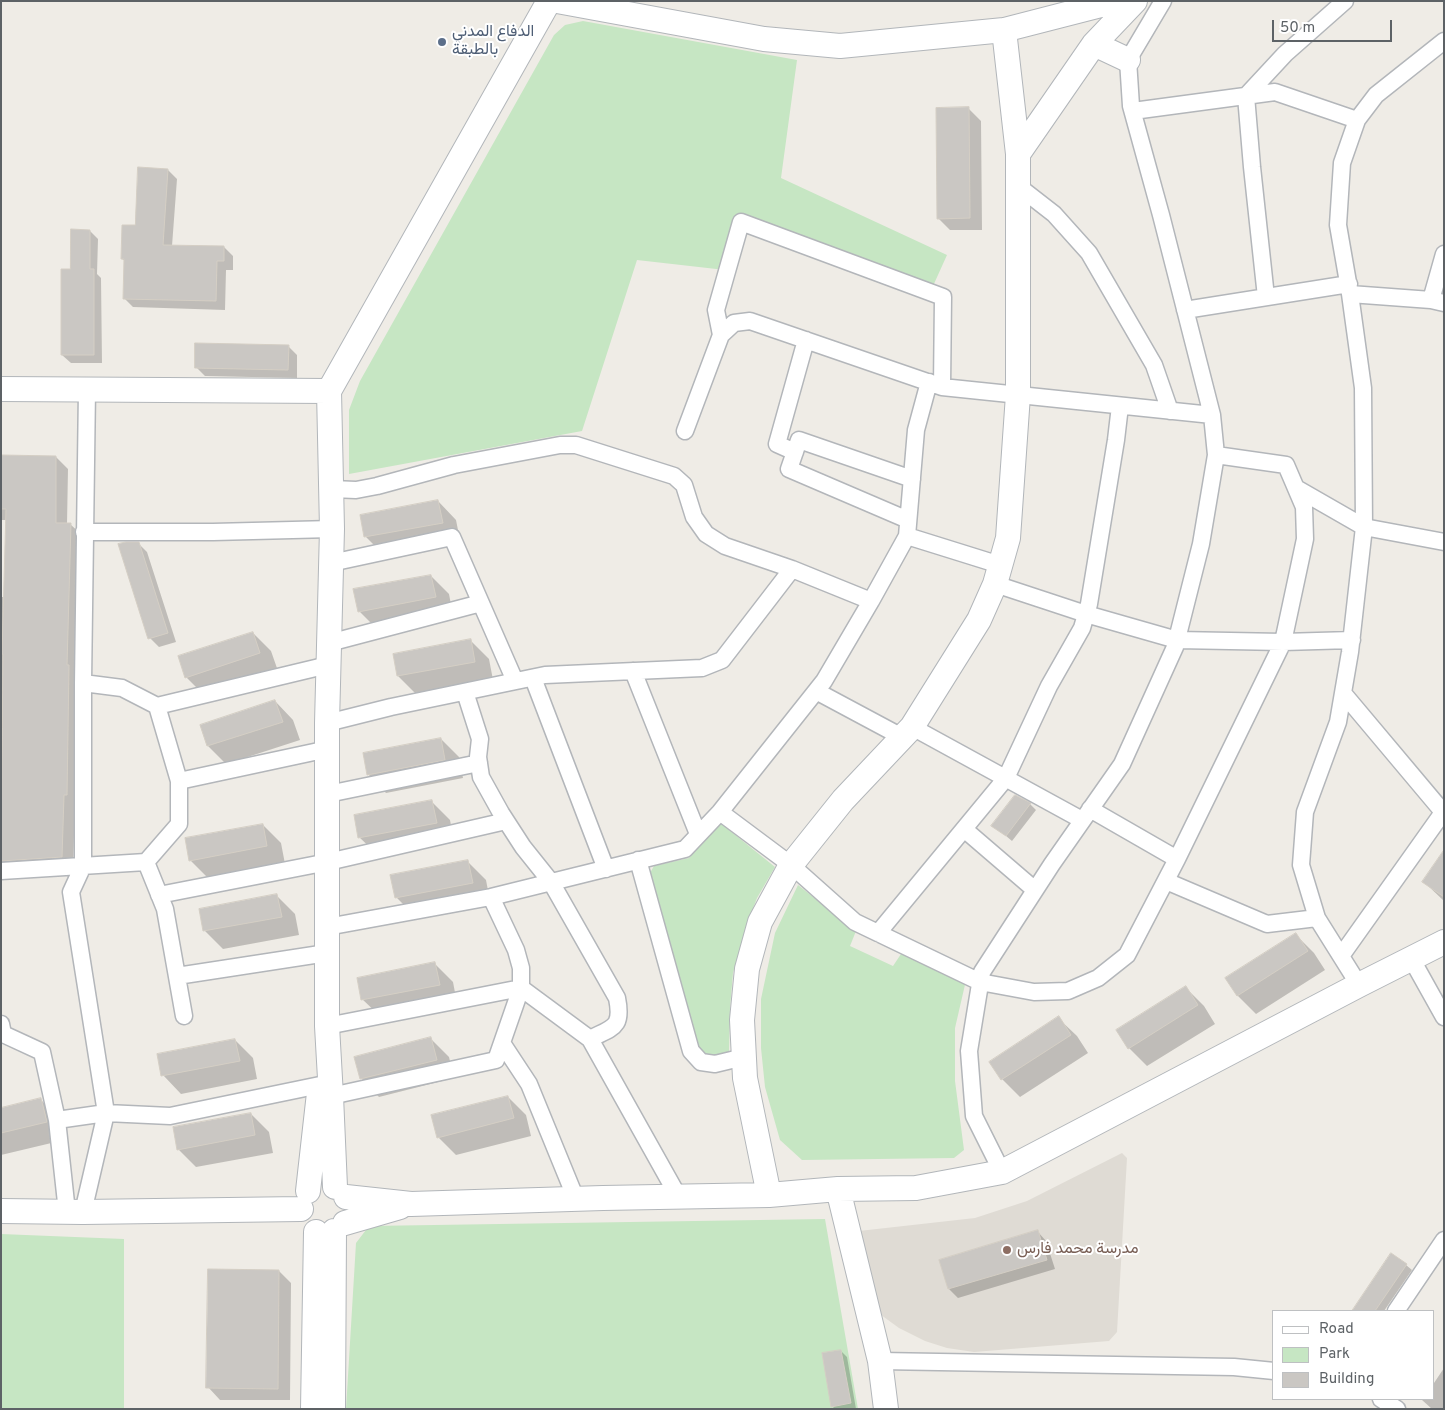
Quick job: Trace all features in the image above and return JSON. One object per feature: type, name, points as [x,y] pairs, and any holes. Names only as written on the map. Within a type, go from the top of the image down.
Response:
[{"type":"main road","points":[[313,1409],[332,1229],[348,1217],[349,1210],[340,1192],[326,1091],[327,722],[332,529],[330,391],[549,1]]},
{"type":"main road","points":[[557,1],[764,39],[840,46],[1004,30],[1117,1]]},
{"type":"main road","points":[[1018,154],[1094,44],[1135,1]]},
{"type":"main road","points":[[769,1195],[745,1078],[742,1020],[747,969],[760,922],[791,865],[843,800],[907,732],[979,620],[998,574],[1008,538],[1018,396],[1018,154],[1004,30]]},
{"type":"main road","points":[[1094,44],[1128,60]]},
{"type":"main road","points":[[1,389],[330,391]]},
{"type":"main road","points":[[1,1211],[75,1212],[304,1200],[321,1185],[328,1185],[340,1192],[411,1204],[769,1195],[838,1189],[916,1188],[1002,1172],[1444,942]]},
{"type":"main road","points":[[326,1091],[300,1214],[304,1222],[309,1228],[332,1229],[411,1204]]},
{"type":"main road","points":[[838,1189],[880,1361],[886,1409]]},
{"type":"main road","points":[[332,1229],[333,1409]]},
{"type":"street","points":[[1002,1172],[974,1116],[969,1051],[982,972],[1035,890],[1122,764],[1176,647],[1201,544],[1216,455],[1212,415],[1133,111],[1128,60],[1163,1]]},
{"type":"street","points":[[1266,297],[1246,96],[1284,54],[1345,1]]},
{"type":"street","points":[[1359,985],[1317,918],[1301,865],[1305,812],[1338,722],[1352,640],[1364,527],[1363,388],[1338,225],[1342,163],[1357,120],[1376,95],[1444,41]]},
{"type":"street","points":[[1133,111],[1275,92],[1357,120]]},
{"type":"street","points":[[1018,186],[1054,214],[1089,253],[1154,365],[1170,411]]},
{"type":"street","points":[[327,927],[491,897],[685,849],[720,812],[824,681],[871,601],[907,528],[916,430],[936,384],[943,297],[741,222],[716,310],[721,335]]},
{"type":"street","points":[[1185,310],[1266,297],[1349,289],[1437,301],[1444,254]]},
{"type":"street","points":[[684,431],[721,335],[734,323],[750,321],[936,384],[1018,396],[1212,415]]},
{"type":"street","points":[[795,452],[777,444],[806,340]]},
{"type":"street","points":[[75,1212],[106,1113],[71,892],[83,866],[84,532],[87,389]]},
{"type":"street","points":[[878,933],[1006,778],[1049,686],[1082,628],[1089,604],[1120,406]]},
{"type":"street","points":[[912,480],[799,440],[789,469],[998,574],[1086,614],[1177,640],[1283,642],[1352,640]]},
{"type":"street","points":[[332,489],[356,490],[454,465],[560,445],[576,445],[674,476],[684,485],[694,517],[706,534],[726,546],[792,569],[871,601]]},
{"type":"street","points":[[720,812],[791,865],[855,922],[980,982],[1034,992],[1068,991],[1098,978],[1127,955],[1166,882],[1283,642],[1292,606],[1305,539],[1304,508],[1286,465],[1216,455]]},
{"type":"street","points":[[1296,488],[1364,527],[1444,542]]},
{"type":"street","points":[[84,532],[213,532],[332,529]]},
{"type":"street","points":[[331,563],[452,538],[515,681]]},
{"type":"street","points":[[327,722],[546,675],[702,668],[722,660],[792,569]]},
{"type":"street","points":[[83,683],[122,688],[157,706],[328,654],[481,603]]},
{"type":"street","points":[[633,671],[698,834]]},
{"type":"street","points":[[533,678],[606,869]]},
{"type":"street","points":[[816,691],[1177,859]]},
{"type":"street","points":[[465,692],[480,739],[478,757],[481,777],[523,847],[551,882],[617,998],[619,1018],[615,1026],[590,1040]]},
{"type":"street","points":[[1341,956],[1444,811],[1343,694]]},
{"type":"street","points":[[1,871],[146,862],[179,824],[179,781],[157,706]]},
{"type":"street","points":[[179,781],[328,749]]},
{"type":"street","points":[[328,794],[479,763]]},
{"type":"street","points":[[159,895],[328,862],[506,821]]},
{"type":"street","points":[[964,829],[1035,890]]},
{"type":"street","points":[[638,860],[691,1051],[701,1062],[715,1064],[744,1057]]},
{"type":"street","points":[[146,862],[165,909],[184,1016]]},
{"type":"street","points":[[1166,882],[1267,924],[1317,918]]},
{"type":"street","points":[[57,1120],[106,1113],[170,1116],[326,1091],[496,1060],[521,988],[521,968],[516,950],[491,897]]},
{"type":"street","points":[[177,976],[327,953]]},
{"type":"street","points":[[1411,958],[1444,1017]]},
{"type":"street","points":[[327,1026],[521,988],[590,1040],[678,1196]]},
{"type":"street","points":[[1,1024],[3,1034],[42,1052],[75,1212]]},
{"type":"street","points":[[502,1043],[529,1084],[576,1199]]},
{"type":"street","points":[[1397,1310],[1444,1240]]},
{"type":"street","points":[[880,1361],[1234,1367],[1272,1371]]},
{"type":"street","points":[[1383,1400],[1397,1409]]},
{"type":"shaded area","points":[[1122,1153],[1127,1158],[1117,1332],[1109,1341],[974,1352],[947,1348],[925,1341],[899,1328],[877,1312],[859,1231],[975,1218],[1027,1201]]},
{"type":"green space","points":[[583,21],[797,60],[781,178],[947,255],[933,286],[749,223],[734,271],[637,260],[582,431],[349,474],[349,410],[360,381],[554,35],[565,25]]},
{"type":"green space","points":[[718,821],[775,867],[757,898],[746,927],[733,973],[729,1053],[701,1059],[647,878],[654,866],[689,858]]},
{"type":"green space","points":[[798,885],[856,931],[850,946],[893,966],[903,951],[967,976],[955,1028],[955,1081],[964,1150],[954,1158],[802,1160],[780,1140],[765,1087],[761,1048],[761,999],[775,933]]},
{"type":"green space","points":[[825,1219],[858,1409],[346,1409],[356,1243],[369,1226]]},
{"type":"green space","points":[[1,1234],[124,1239],[124,1409],[1,1409]]},
{"type":"building","points":[[969,107],[970,218],[937,219],[936,108]]},
{"type":"building","points":[[138,167],[168,169],[163,245],[224,246],[224,261],[217,261],[216,301],[123,299],[124,259],[121,259],[122,225],[135,225]]},
{"type":"building","points":[[71,229],[90,230],[90,269],[94,269],[94,355],[61,355],[61,269],[70,269]]},
{"type":"building","points":[[195,343],[289,345],[288,370],[195,368]]},
{"type":"building","points":[[1,455],[56,456],[56,523],[71,523],[67,665],[69,665],[67,795],[64,795],[62,857],[1,861],[2,654],[6,509],[1,509]]},
{"type":"building","points":[[438,500],[443,523],[364,537],[360,515]]},
{"type":"building","points":[[139,542],[168,633],[148,639],[118,544]]},
{"type":"building","points":[[431,575],[436,597],[358,612],[353,589]]},
{"type":"building","points":[[253,632],[260,653],[185,678],[178,656]]},
{"type":"building","points":[[471,639],[475,662],[397,676],[393,654]]},
{"type":"building","points":[[275,700],[283,722],[207,746],[200,725]]},
{"type":"building","points":[[441,738],[445,760],[367,775],[363,753]]},
{"type":"building","points":[[1015,795],[1031,803],[1006,836],[991,826]]},
{"type":"building","points":[[432,800],[437,823],[358,838],[354,815]]},
{"type":"building","points":[[263,824],[267,846],[189,861],[185,838]]},
{"type":"building","points":[[1444,850],[1444,897],[1422,882]]},
{"type":"building","points":[[468,860],[473,883],[395,898],[390,875]]},
{"type":"building","points":[[277,894],[282,917],[203,931],[199,909]]},
{"type":"building","points":[[1296,933],[1308,951],[1237,996],[1225,978]]},
{"type":"building","points":[[435,962],[440,985],[361,1000],[357,978]]},
{"type":"building","points":[[1186,986],[1198,1005],[1128,1049],[1116,1030]]},
{"type":"building","points":[[1059,1016],[1071,1035],[1001,1080],[989,1062]]},
{"type":"building","points":[[431,1037],[437,1060],[360,1079],[354,1057]]},
{"type":"building","points":[[235,1039],[240,1061],[161,1076],[157,1054]]},
{"type":"building","points":[[508,1096],[514,1118],[437,1138],[431,1115]]},
{"type":"building","points":[[41,1098],[47,1122],[1,1133],[1,1108]]},
{"type":"building","points":[[251,1113],[255,1135],[177,1150],[173,1127]]},
{"type":"building","points":[[1038,1230],[1047,1260],[948,1289],[939,1260]]},
{"type":"building","points":[[1391,1253],[1407,1264],[1376,1310],[1353,1310]]},
{"type":"building","points":[[208,1269],[279,1270],[278,1389],[206,1388]]},
{"type":"building","points":[[841,1350],[851,1403],[831,1407],[822,1353]]},
{"type":"place","name":"الدفاع المدني بالطبقة","points":[[442,42]]},
{"type":"place","name":"مدرسة محمد فارس","points":[[1007,1250]]}]
